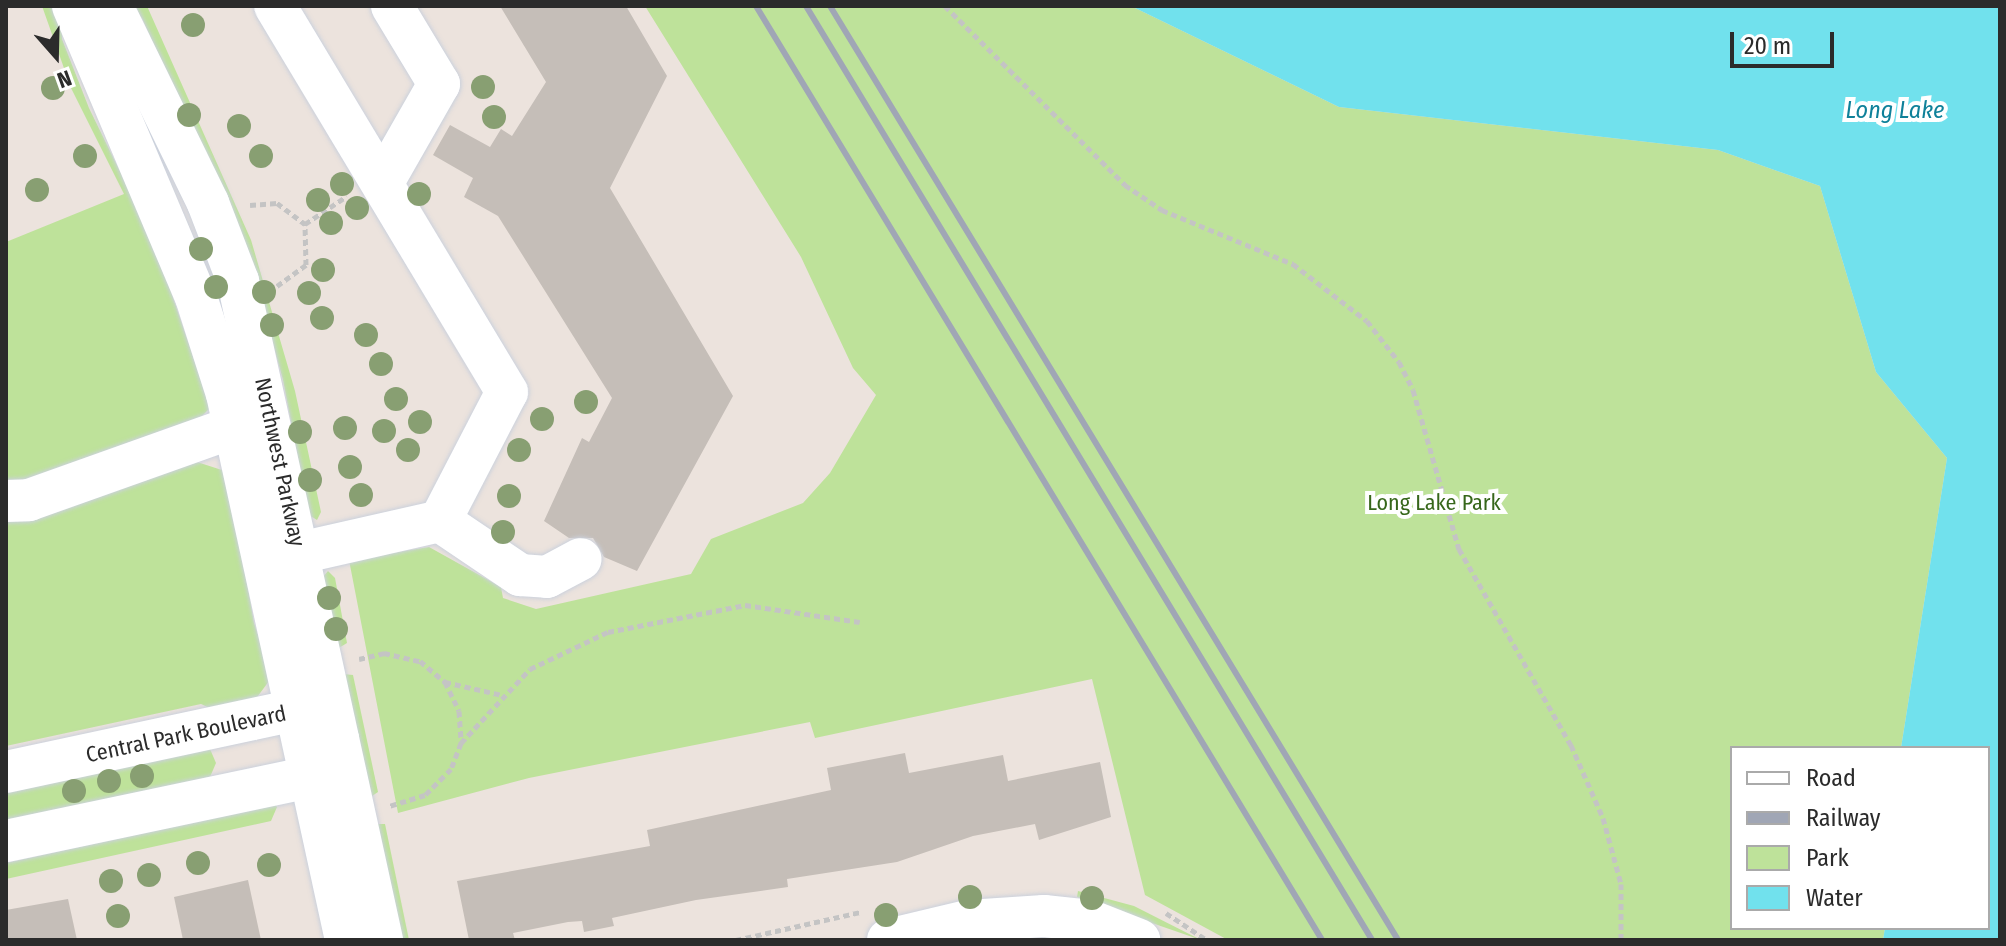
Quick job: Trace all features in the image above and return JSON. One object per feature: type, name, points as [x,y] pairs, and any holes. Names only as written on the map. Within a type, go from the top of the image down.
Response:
[{"type":"street","name":"Northwest Parkway","points":[[73,6],[196,297],[252,419]]},
{"type":"street","name":"Northwest Parkway","points":[[112,6],[233,268],[252,419],[282,557],[296,710],[346,940]]},
{"type":"street","points":[[275,6],[507,392],[440,521]]},
{"type":"street","points":[[380,179],[439,84],[392,6]]},
{"type":"street","points":[[6,501],[29,500],[252,419]]},
{"type":"street","points":[[282,557],[440,521],[520,575],[547,577],[581,559]]},
{"type":"street","name":"Northwest Parkway","points":[[282,557],[323,667],[382,940]]},
{"type":"street","name":"Central Park Boulevard","points":[[6,772],[296,710],[338,739]]},
{"type":"street","points":[[6,841],[310,777],[338,739]]},
{"type":"street","points":[[888,940],[968,921],[1044,916],[1091,921],[1139,940]]},
{"type":"path","points":[[945,6],[1125,185],[1162,210],[1293,264],[1358,313],[1392,352],[1413,390],[1459,549],[1571,745],[1603,818],[1621,884],[1621,940]]},
{"type":"path","points":[[305,224],[380,179]]},
{"type":"path","points":[[246,207],[277,203],[305,224]]},
{"type":"path","points":[[276,287],[306,265],[305,224]]},
{"type":"path","points":[[354,814],[425,795],[451,769],[461,743],[502,695],[530,669],[580,641],[704,610],[745,605],[860,622]]},
{"type":"path","points":[[323,667],[402,654],[445,682],[502,695]]},
{"type":"path","points":[[445,682],[459,711],[461,743]]},
{"type":"green space","points":[[42,6],[62,6],[62,39],[89,108],[153,239],[196,365],[207,371],[214,404],[197,421],[197,462],[228,472],[254,623],[272,677],[255,700],[214,710],[201,704],[6,746],[6,242],[124,194],[71,88]]},
{"type":"green space","points":[[128,6],[147,6],[251,240],[295,391],[321,512],[317,520],[309,515],[283,380],[255,278],[142,18]]},
{"type":"green space","name":"Long Lake Park","points":[[645,6],[1131,6],[1339,107],[1718,150],[1820,186],[1876,372],[1947,458],[1901,746],[1730,746],[1730,930],[1885,930],[1883,940],[1228,940],[1145,895],[1092,679],[815,738],[810,722],[529,778],[398,813],[349,560],[429,547],[501,587],[503,598],[536,609],[691,574],[711,539],[803,503],[830,473],[876,395],[853,368],[801,257]]},
{"type":"green space","points":[[328,571],[335,578],[347,643],[337,649],[322,578]]},
{"type":"green space","points":[[343,674],[353,675],[378,792],[372,796]]},
{"type":"green space","points":[[210,749],[216,763],[210,777],[6,825],[6,787]]},
{"type":"green space","points":[[269,797],[277,807],[271,821],[6,879],[6,863],[226,815]]},
{"type":"green space","points":[[375,824],[385,824],[409,940],[393,940]]},
{"type":"green space","points":[[1078,891],[1134,906],[1201,940],[1077,897]]},
{"type":"water","name":"Long Lake","points":[[1131,6],[2000,6],[2000,940],[1883,940],[1885,930],[1990,930],[1990,746],[1901,746],[1947,458],[1876,372],[1820,186],[1718,150],[1339,107]]},
{"type":"building","points":[[500,6],[626,6],[667,76],[610,188],[733,396],[637,571],[604,557],[593,538],[569,538],[544,521],[582,438],[589,442],[612,398],[498,216],[464,197],[473,178],[433,155],[450,125],[490,147],[501,129],[512,136],[546,82]]},
{"type":"building","points":[[905,753],[909,773],[1003,755],[1008,781],[1100,762],[1111,817],[1039,840],[1035,824],[973,836],[897,862],[787,879],[788,887],[696,900],[612,918],[614,926],[584,932],[582,921],[513,933],[515,940],[469,940],[457,881],[650,846],[647,830],[831,790],[827,768]]},
{"type":"building","points":[[248,880],[261,940],[183,940],[174,897]]},
{"type":"building","points":[[68,899],[77,940],[6,940],[6,910]]},
{"type":"railway","points":[[756,6],[1322,940]]},
{"type":"railway","points":[[806,6],[1372,940]]},
{"type":"railway","points":[[830,6],[1398,940]]}]
